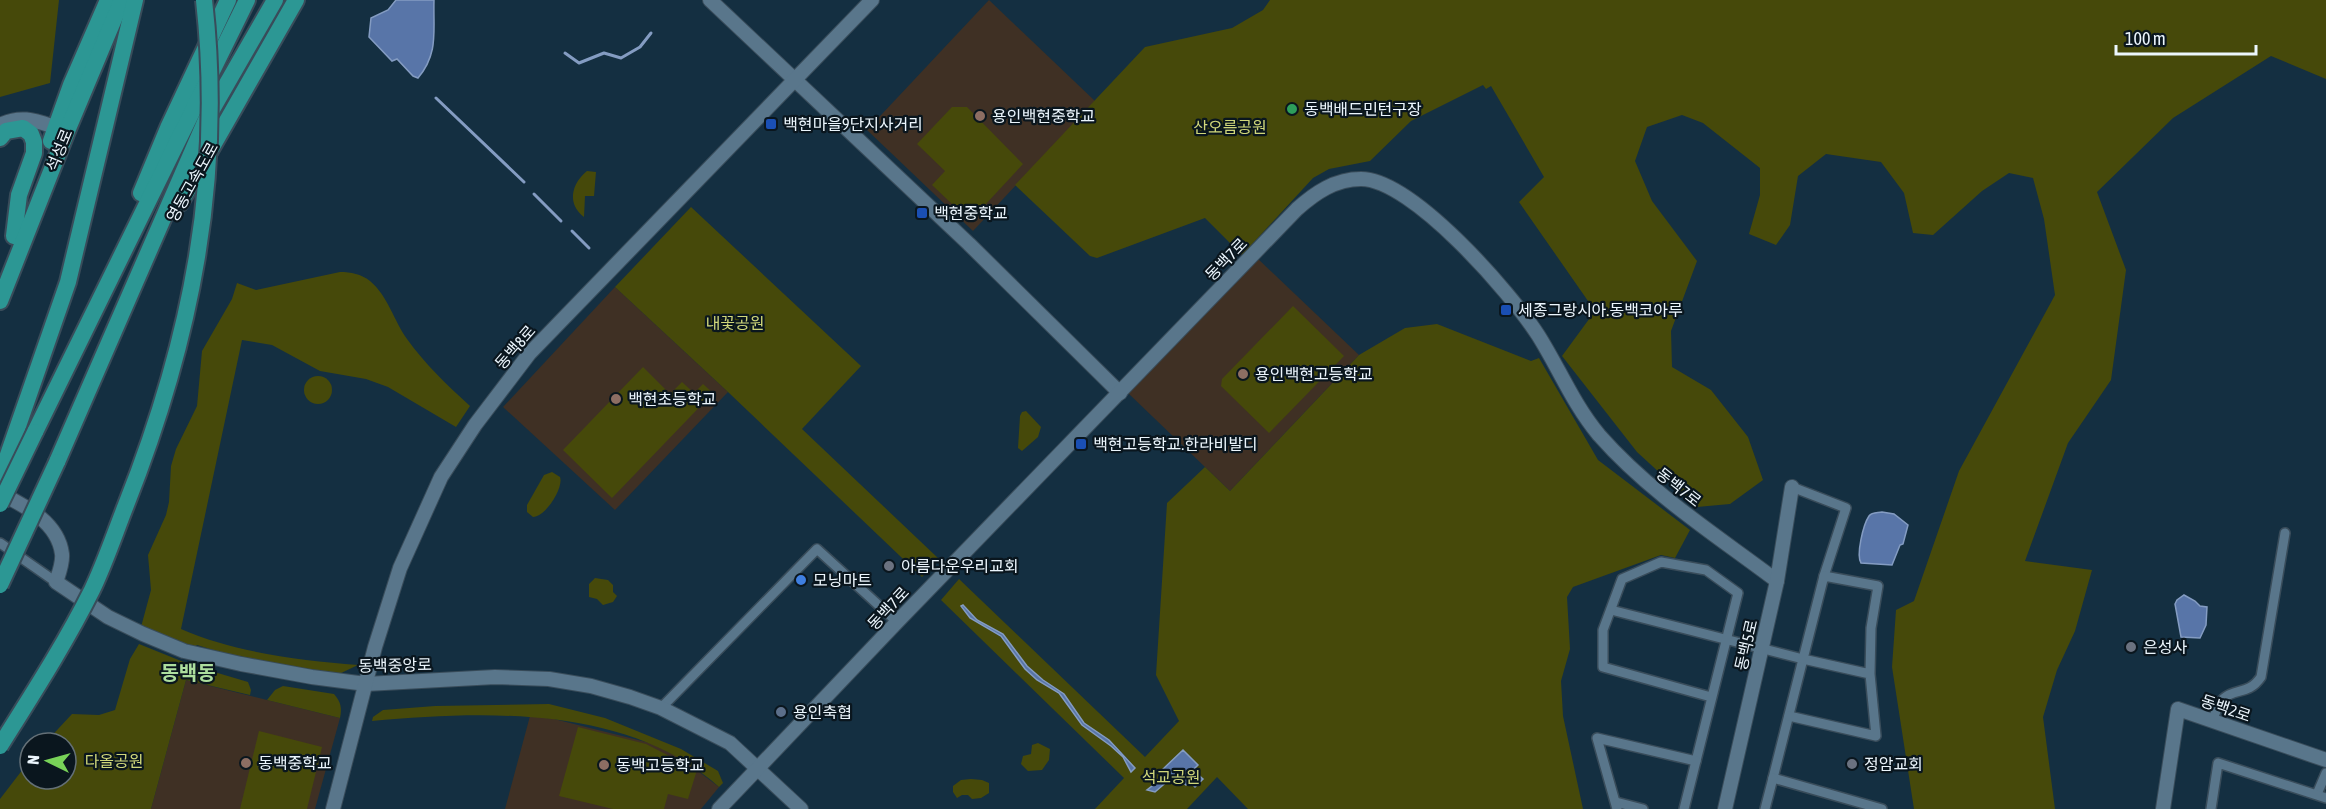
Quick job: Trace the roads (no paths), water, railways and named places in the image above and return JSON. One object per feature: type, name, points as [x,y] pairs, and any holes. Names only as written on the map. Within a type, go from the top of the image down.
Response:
[{"type":"highway","points":[[102,29],[108,0]]},
{"type":"highway","name":"석성로","points":[[1,299],[62,129],[102,29],[122,0]]},
{"type":"highway","points":[[0,477],[71,273],[135,0]]},
{"type":"highway","points":[[0,746],[49,669],[93,587],[146,453],[171,378],[199,252],[207,185],[209,58],[204,0]]},
{"type":"highway","name":"영동고속도로","points":[[76,351],[168,128],[228,0]]},
{"type":"highway","name":"영동고속도로","points":[[0,504],[247,0]]},
{"type":"highway","name":"영동고속도로","points":[[0,585],[57,462],[206,120],[275,0]]},
{"type":"highway","name":"영동고속도로","points":[[96,370],[176,210],[296,0]]},
{"type":"highway","points":[[0,138],[6,131],[23,128],[31,134],[34,142],[34,153],[19,195],[14,236]]},
{"type":"highway","points":[[0,271],[62,129]]},
{"type":"street","points":[[710,0],[969,244],[1120,393]]},
{"type":"street","name":"동백8로","points":[[333,809],[383,617],[410,543],[441,477],[529,354],[872,0]]},
{"type":"street","points":[[0,125],[12,119],[22,118],[62,129]]},
{"type":"street","name":"동백7로","points":[[720,809],[897,622],[1300,206],[1317,191],[1341,182],[1367,180],[1388,187],[1406,197],[1428,215],[1486,268],[1519,307],[1539,336],[1570,396],[1598,433],[1641,479],[1778,581]]},
{"type":"street","points":[[1765,809],[1824,576],[1846,508],[1792,487]]},
{"type":"street","name":"동백5로","points":[[1725,809],[1778,581],[1792,487]]},
{"type":"street","points":[[0,493],[47,522],[62,553],[56,582],[0,543]]},
{"type":"street","points":[[2212,721],[2223,699],[2233,693],[2246,691],[2260,677],[2284,533]]},
{"type":"street","points":[[662,708],[817,549],[897,622]]},
{"type":"street","points":[[1684,809],[1738,592],[1706,570],[1660,562],[1622,579],[1603,630],[1603,667],[1711,697]]},
{"type":"street","points":[[1789,716],[1876,736],[1870,674],[1870,628],[1878,586],[1824,576]]},
{"type":"street","name":"동백중앙로","points":[[56,582],[108,617],[184,651],[312,677],[366,684],[495,677],[549,679],[591,686],[662,708],[730,743],[801,809]]},
{"type":"street","points":[[1611,609],[1762,649],[1870,674]]},
{"type":"street","name":"동백2로","points":[[2163,809],[2178,709],[2326,761]]},
{"type":"street","points":[[1643,809],[1616,806],[1597,738],[1696,761]]},
{"type":"street","points":[[2211,809],[2218,763],[2322,796],[2326,761]]},
{"type":"street","points":[[1773,778],[1882,809]]},
{"type":"water","points":[[396,0],[434,0],[432,51],[425,69],[418,78],[413,76],[397,59],[392,61],[369,37],[371,18],[388,10]]},
{"type":"water","points":[[1882,512],[1894,514],[1908,525],[1903,544],[1900,545],[1892,565],[1861,563],[1860,547],[1867,520],[1872,514]]},
{"type":"water","points":[[2184,595],[2200,606],[2207,607],[2206,625],[2200,638],[2181,637],[2175,604]]},
{"type":"water","points":[[963,605],[977,620],[1003,634],[1027,666],[1064,694],[1084,723],[1109,740],[1135,768],[1131,772],[1123,757],[1082,725],[1059,693],[1037,680],[1025,669],[1001,636],[970,618],[961,606]]},
{"type":"water","points":[[1183,750],[1198,765],[1193,770],[1203,779],[1195,787],[1190,782],[1186,785],[1180,780],[1176,784],[1170,779],[1155,792],[1147,790],[1166,775],[1162,770]]},
{"type":"waterway","points":[[565,53],[579,63],[604,53],[621,58],[640,47],[651,33]]},
{"type":"waterway","points":[[436,98],[524,182]]},
{"type":"waterway","points":[[534,194],[561,221]]},
{"type":"waterway","points":[[572,231],[589,248]]},
{"type":"place","name":"동백배드민턴구장","points":[[1292,109]]},
{"type":"place","name":"용인백현중학교","points":[[980,116]]},
{"type":"place","name":"백현마을9단지사거리","points":[[771,124]]},
{"type":"place","name":"백현중학교","points":[[922,213]]},
{"type":"place","name":"세종그랑시아.동백코아루","points":[[1506,310]]},
{"type":"place","name":"용인백현고등학교","points":[[1243,374]]},
{"type":"place","name":"백현초등학교","points":[[616,399]]},
{"type":"place","name":"백현고등학교.한라비발디","points":[[1081,444]]},
{"type":"place","name":"아름다운우리교회","points":[[889,566]]},
{"type":"place","name":"모닝마트","points":[[801,580]]},
{"type":"place","name":"은성사","points":[[2131,647]]},
{"type":"place","name":"용인축협","points":[[781,712]]},
{"type":"place","name":"동백중학교","points":[[246,763]]},
{"type":"place","name":"정암교회","points":[[1852,764]]},
{"type":"place","name":"동백고등학교","points":[[604,765]]},
{"type":"district","name":"동백동","points":[[188,672]]},
{"type":"park label","name":"산오름공원","points":[[1230,127]]},
{"type":"park label","name":"내꽃공원","points":[[735,323]]},
{"type":"park label","name":"다올공원","points":[[114,761]]},
{"type":"park label","name":"석교공원","points":[[1171,777]]}]
